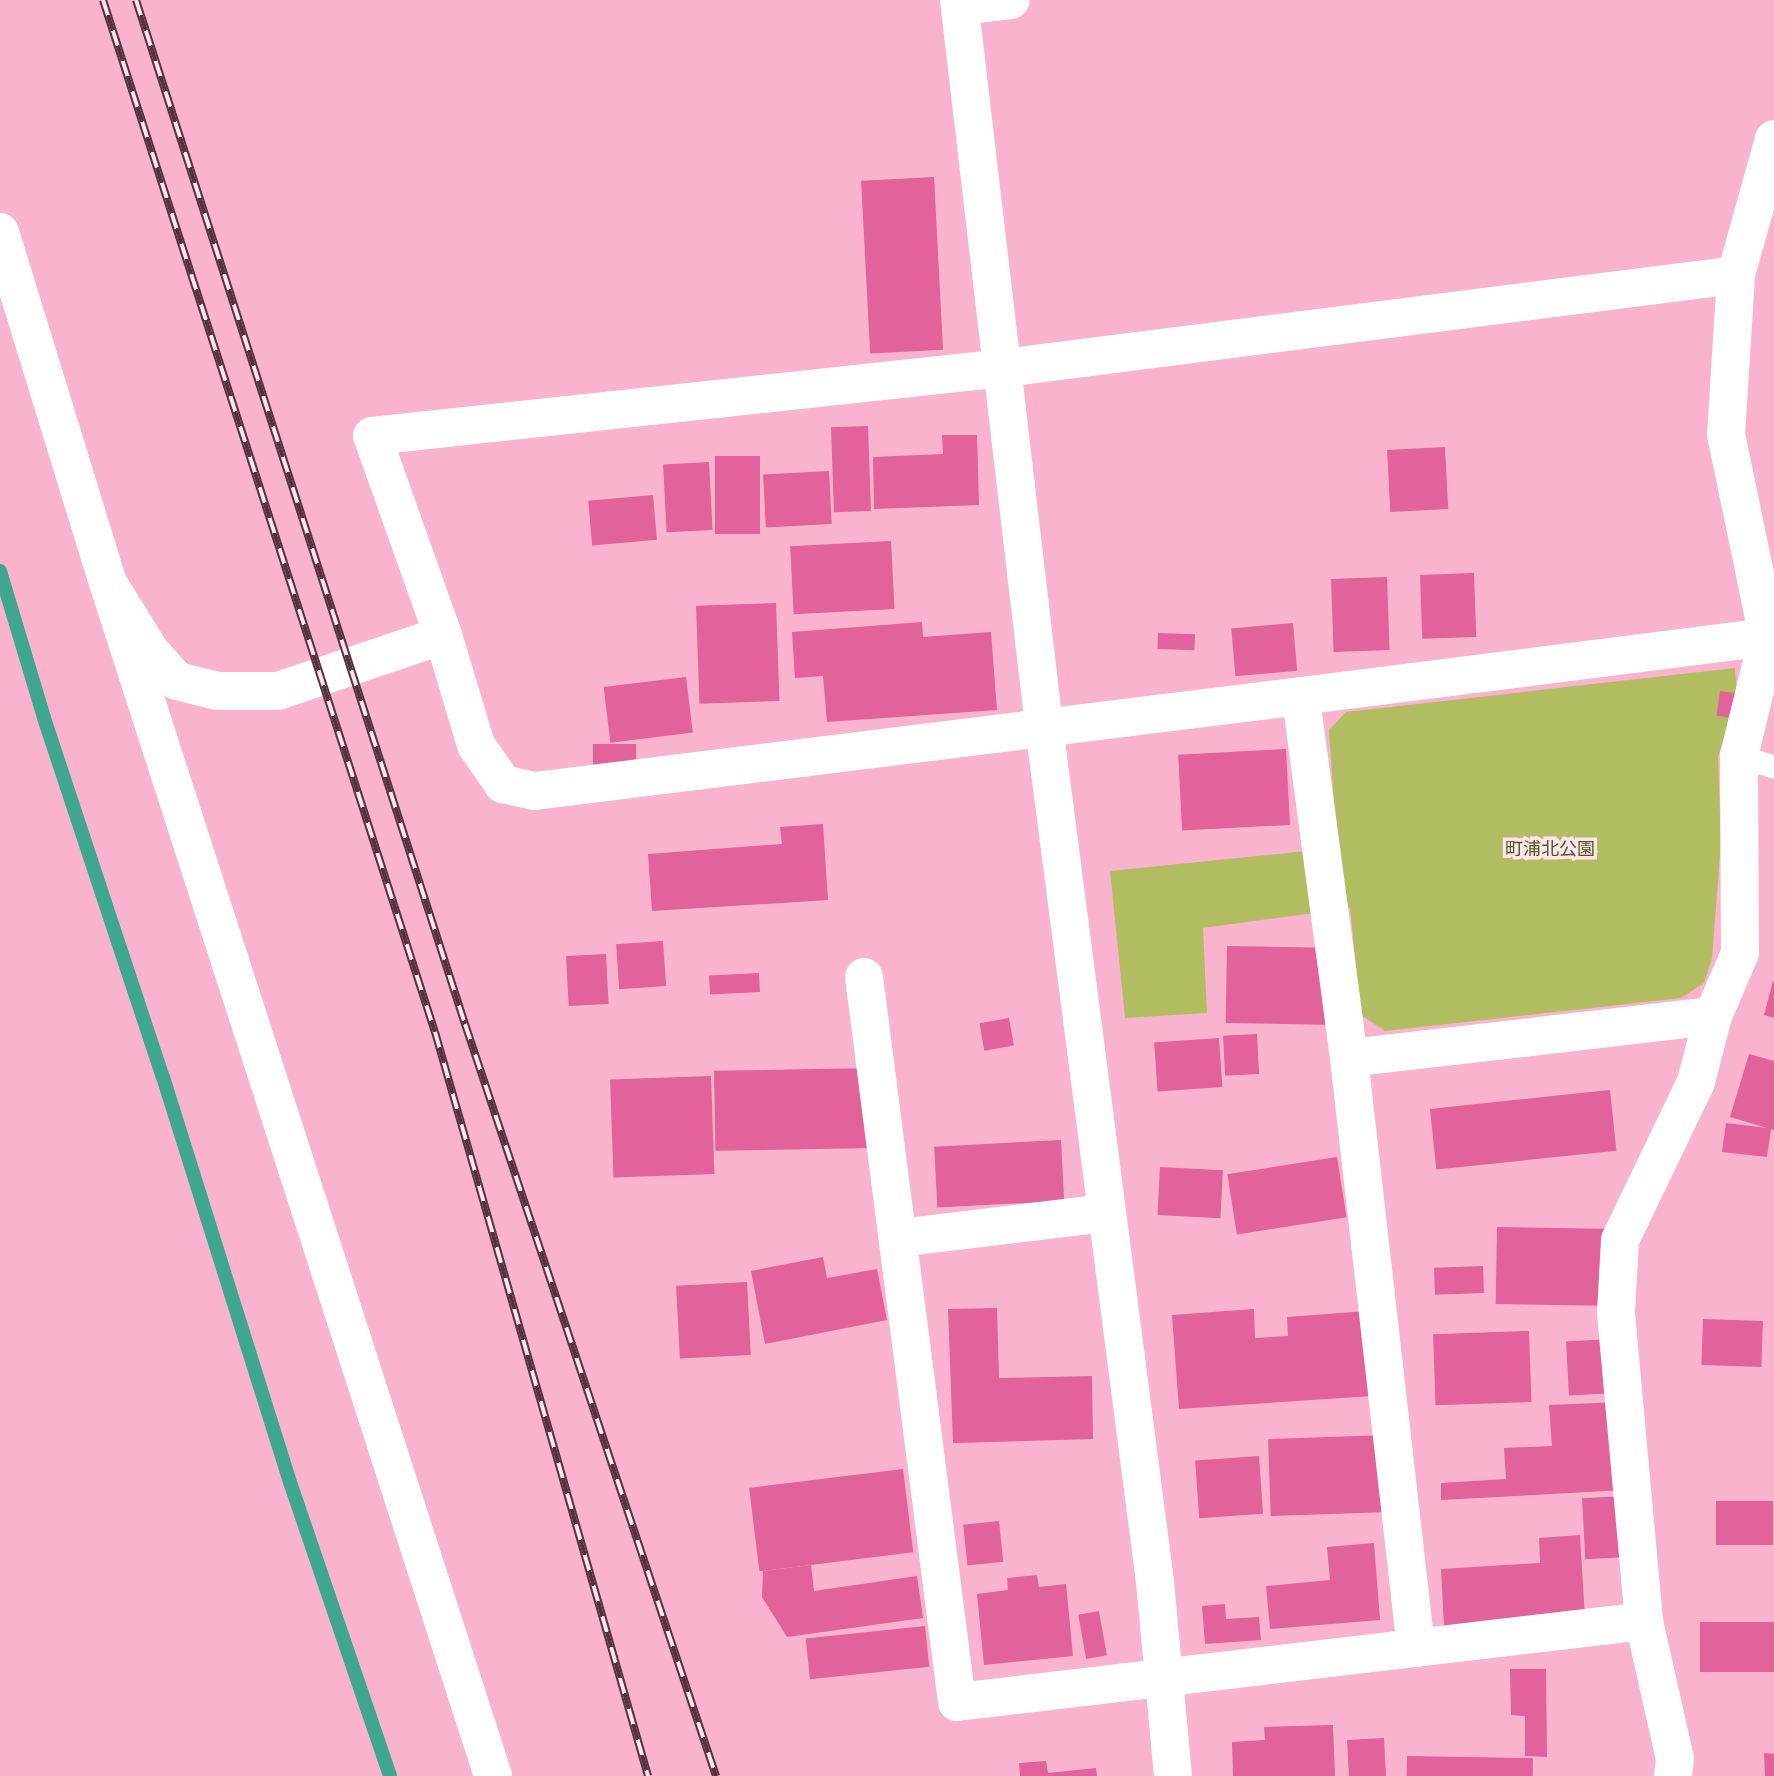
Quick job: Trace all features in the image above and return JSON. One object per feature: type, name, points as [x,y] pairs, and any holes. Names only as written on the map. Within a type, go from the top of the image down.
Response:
[{"type":"street","points":[[1011,0],[959,3],[1045,726],[1155,1582],[1173,1776]]},
{"type":"street","points":[[1673,1776],[1675,1759],[1644,1621],[1616,1312],[1620,1240],[1696,1082],[1713,1016],[1740,953],[1768,637],[1726,435],[1736,275],[1774,139]]},
{"type":"street","points":[[0,232],[108,583],[493,1776]]},
{"type":"street","points":[[1736,275],[1004,368],[372,436],[443,635],[476,745],[503,784],[535,791],[1768,637]]},
{"type":"street","points":[[108,583],[150,651],[177,681],[218,691],[278,691],[443,635]]},
{"type":"street","points":[[1301,696],[1349,1058],[1416,1648]]},
{"type":"street","points":[[864,977],[957,1702],[1644,1621]]},
{"type":"street","points":[[1349,1058],[1713,1016]]},
{"type":"street","points":[[899,1238],[1106,1213]]},
{"type":"green space","name":"町浦北公園","points":[[1735,668],[1737,696],[1718,757],[1721,842],[1712,958],[1704,983],[1681,998],[1385,1031],[1361,1015],[1350,908],[1203,928],[1207,1013],[1125,1018],[1110,871],[1337,848],[1329,730],[1346,712]]},
{"type":"building","points":[[934,177],[943,350],[870,354],[861,181]]},
{"type":"building","points":[[868,426],[871,511],[834,512],[831,427]]},
{"type":"building","points":[[942,435],[977,435],[979,505],[874,509],[873,457],[943,454]]},
{"type":"building","points":[[1445,447],[1448,509],[1390,512],[1387,450]]},
{"type":"building","points":[[715,456],[760,456],[760,534],[715,534]]},
{"type":"building","points":[[709,462],[713,530],[667,532],[663,464]]},
{"type":"building","points":[[829,471],[832,524],[766,527],[763,474]]},
{"type":"building","points":[[653,495],[657,540],[592,545],[588,501]]},
{"type":"building","points":[[891,541],[895,609],[794,614],[790,546]]},
{"type":"building","points":[[1474,573],[1476,637],[1422,639],[1420,575]]},
{"type":"building","points":[[1387,577],[1390,650],[1334,652],[1331,579]]},
{"type":"building","points":[[776,603],[779,701],[699,704],[696,606]]},
{"type":"building","points":[[922,622],[923,637],[991,632],[997,710],[827,722],[823,676],[795,678],[792,632]]},
{"type":"building","points":[[1293,623],[1297,671],[1235,676],[1231,628]]},
{"type":"building","points":[[1158,633],[1195,634],[1194,650],[1157,649]]},
{"type":"building","points":[[686,677],[693,733],[610,743],[604,687]]},
{"type":"building","points":[[1720,691],[1748,695],[1744,720],[1717,716]]},
{"type":"building","points":[[593,744],[636,744],[636,772],[593,772]]},
{"type":"building","points":[[1286,749],[1290,825],[1182,831],[1178,755]]},
{"type":"building","points":[[823,824],[828,900],[652,911],[648,854],[782,844],[780,827]]},
{"type":"building","points":[[663,941],[666,986],[619,989],[616,944]]},
{"type":"building","points":[[1227,946],[1327,948],[1326,1025],[1226,1023]]},
{"type":"building","points":[[606,954],[609,1004],[569,1006],[566,956]]},
{"type":"building","points":[[759,973],[760,992],[710,995],[709,976]]},
{"type":"building","points":[[1774,981],[1774,1018],[1764,1015]]},
{"type":"building","points":[[1009,1018],[1014,1046],[984,1051],[979,1023]]},
{"type":"building","points":[[1257,1034],[1259,1074],[1225,1076],[1223,1036]]},
{"type":"building","points":[[1219,1038],[1222,1087],[1158,1091],[1154,1043]]},
{"type":"building","points":[[1749,1054],[1774,1061],[1774,1130],[1771,1129],[1767,1157],[1722,1152],[1726,1123],[1767,1128],[1730,1117]]},
{"type":"building","points":[[873,1068],[874,1148],[715,1151],[714,1071]]},
{"type":"building","points":[[711,1076],[714,1174],[613,1177],[610,1080]]},
{"type":"building","points":[[1610,1090],[1616,1151],[1436,1170],[1430,1109]]},
{"type":"building","points":[[1061,1140],[1064,1201],[937,1208],[934,1147]]},
{"type":"building","points":[[1337,1157],[1347,1217],[1237,1235],[1227,1174]]},
{"type":"building","points":[[1160,1167],[1223,1170],[1220,1218],[1157,1215]]},
{"type":"building","points":[[1497,1227],[1604,1229],[1603,1306],[1496,1304]]},
{"type":"building","points":[[823,1257],[827,1278],[877,1269],[887,1320],[765,1344],[751,1271]]},
{"type":"building","points":[[1483,1266],[1484,1293],[1435,1295],[1434,1268]]},
{"type":"building","points":[[747,1282],[751,1355],[680,1359],[676,1286]]},
{"type":"building","points":[[997,1308],[999,1378],[1092,1376],[1093,1439],[953,1443],[948,1309]]},
{"type":"building","points":[[1254,1309],[1255,1338],[1288,1336],[1287,1317],[1367,1311],[1372,1396],[1179,1409],[1172,1315]]},
{"type":"building","points":[[1703,1319],[1763,1321],[1761,1367],[1701,1365]]},
{"type":"building","points":[[1529,1331],[1531,1402],[1436,1405],[1433,1334]]},
{"type":"building","points":[[1613,1339],[1616,1393],[1569,1395],[1566,1341]]},
{"type":"building","points":[[1619,1402],[1625,1490],[1441,1500],[1441,1483],[1506,1479],[1504,1448],[1552,1446],[1549,1405]]},
{"type":"building","points":[[1387,1435],[1390,1512],[1271,1516],[1268,1439]]},
{"type":"building","points":[[1259,1456],[1263,1514],[1199,1518],[1195,1460]]},
{"type":"building","points":[[903,1469],[913,1552],[759,1571],[749,1488]]},
{"type":"building","points":[[1625,1496],[1628,1557],[1585,1559],[1582,1498]]},
{"type":"building","points":[[1716,1501],[1773,1501],[1773,1545],[1716,1545]]},
{"type":"building","points":[[999,1521],[1003,1562],[967,1566],[963,1525]]},
{"type":"building","points":[[1580,1535],[1585,1618],[1444,1626],[1441,1569],[1540,1563],[1539,1538]]},
{"type":"building","points":[[1374,1543],[1380,1620],[1270,1629],[1266,1586],[1330,1580],[1327,1547]]},
{"type":"building","points":[[811,1565],[814,1591],[917,1576],[923,1618],[787,1637],[762,1597],[763,1571]]},
{"type":"building","points":[[1037,1575],[1039,1587],[1066,1584],[1073,1656],[984,1665],[977,1594],[1008,1590],[1007,1578]]},
{"type":"building","points":[[1225,1604],[1226,1619],[1259,1617],[1261,1640],[1205,1644],[1202,1606]]},
{"type":"building","points":[[1099,1611],[1107,1655],[1086,1659],[1078,1615]]},
{"type":"building","points":[[1700,1622],[1774,1622],[1774,1672],[1700,1672]]},
{"type":"building","points":[[925,1626],[929,1667],[810,1679],[806,1639]]},
{"type":"building","points":[[1510,1669],[1546,1669],[1547,1757],[1525,1756],[1525,1716],[1511,1715]]},
{"type":"building","points":[[1333,1725],[1335,1776],[1233,1776],[1232,1742],[1265,1740],[1264,1727]]},
{"type":"building","points":[[1384,1738],[1386,1776],[1349,1776],[1347,1740]]},
{"type":"building","points":[[1764,1753],[1774,1754],[1774,1776],[1765,1776]]},
{"type":"building","points":[[1407,1756],[1533,1758],[1533,1776],[1407,1776]]},
{"type":"building","points":[[1046,1761],[1048,1773],[1096,1768],[1097,1776],[1020,1776],[1019,1763]]},
{"type":"waterway","points":[[0,571],[44,718],[163,1077],[291,1485],[390,1776]]},
{"type":"railway","points":[[103,0],[435,1032],[648,1776]]},
{"type":"railway","points":[[136,0],[465,1024],[716,1776]]}]
